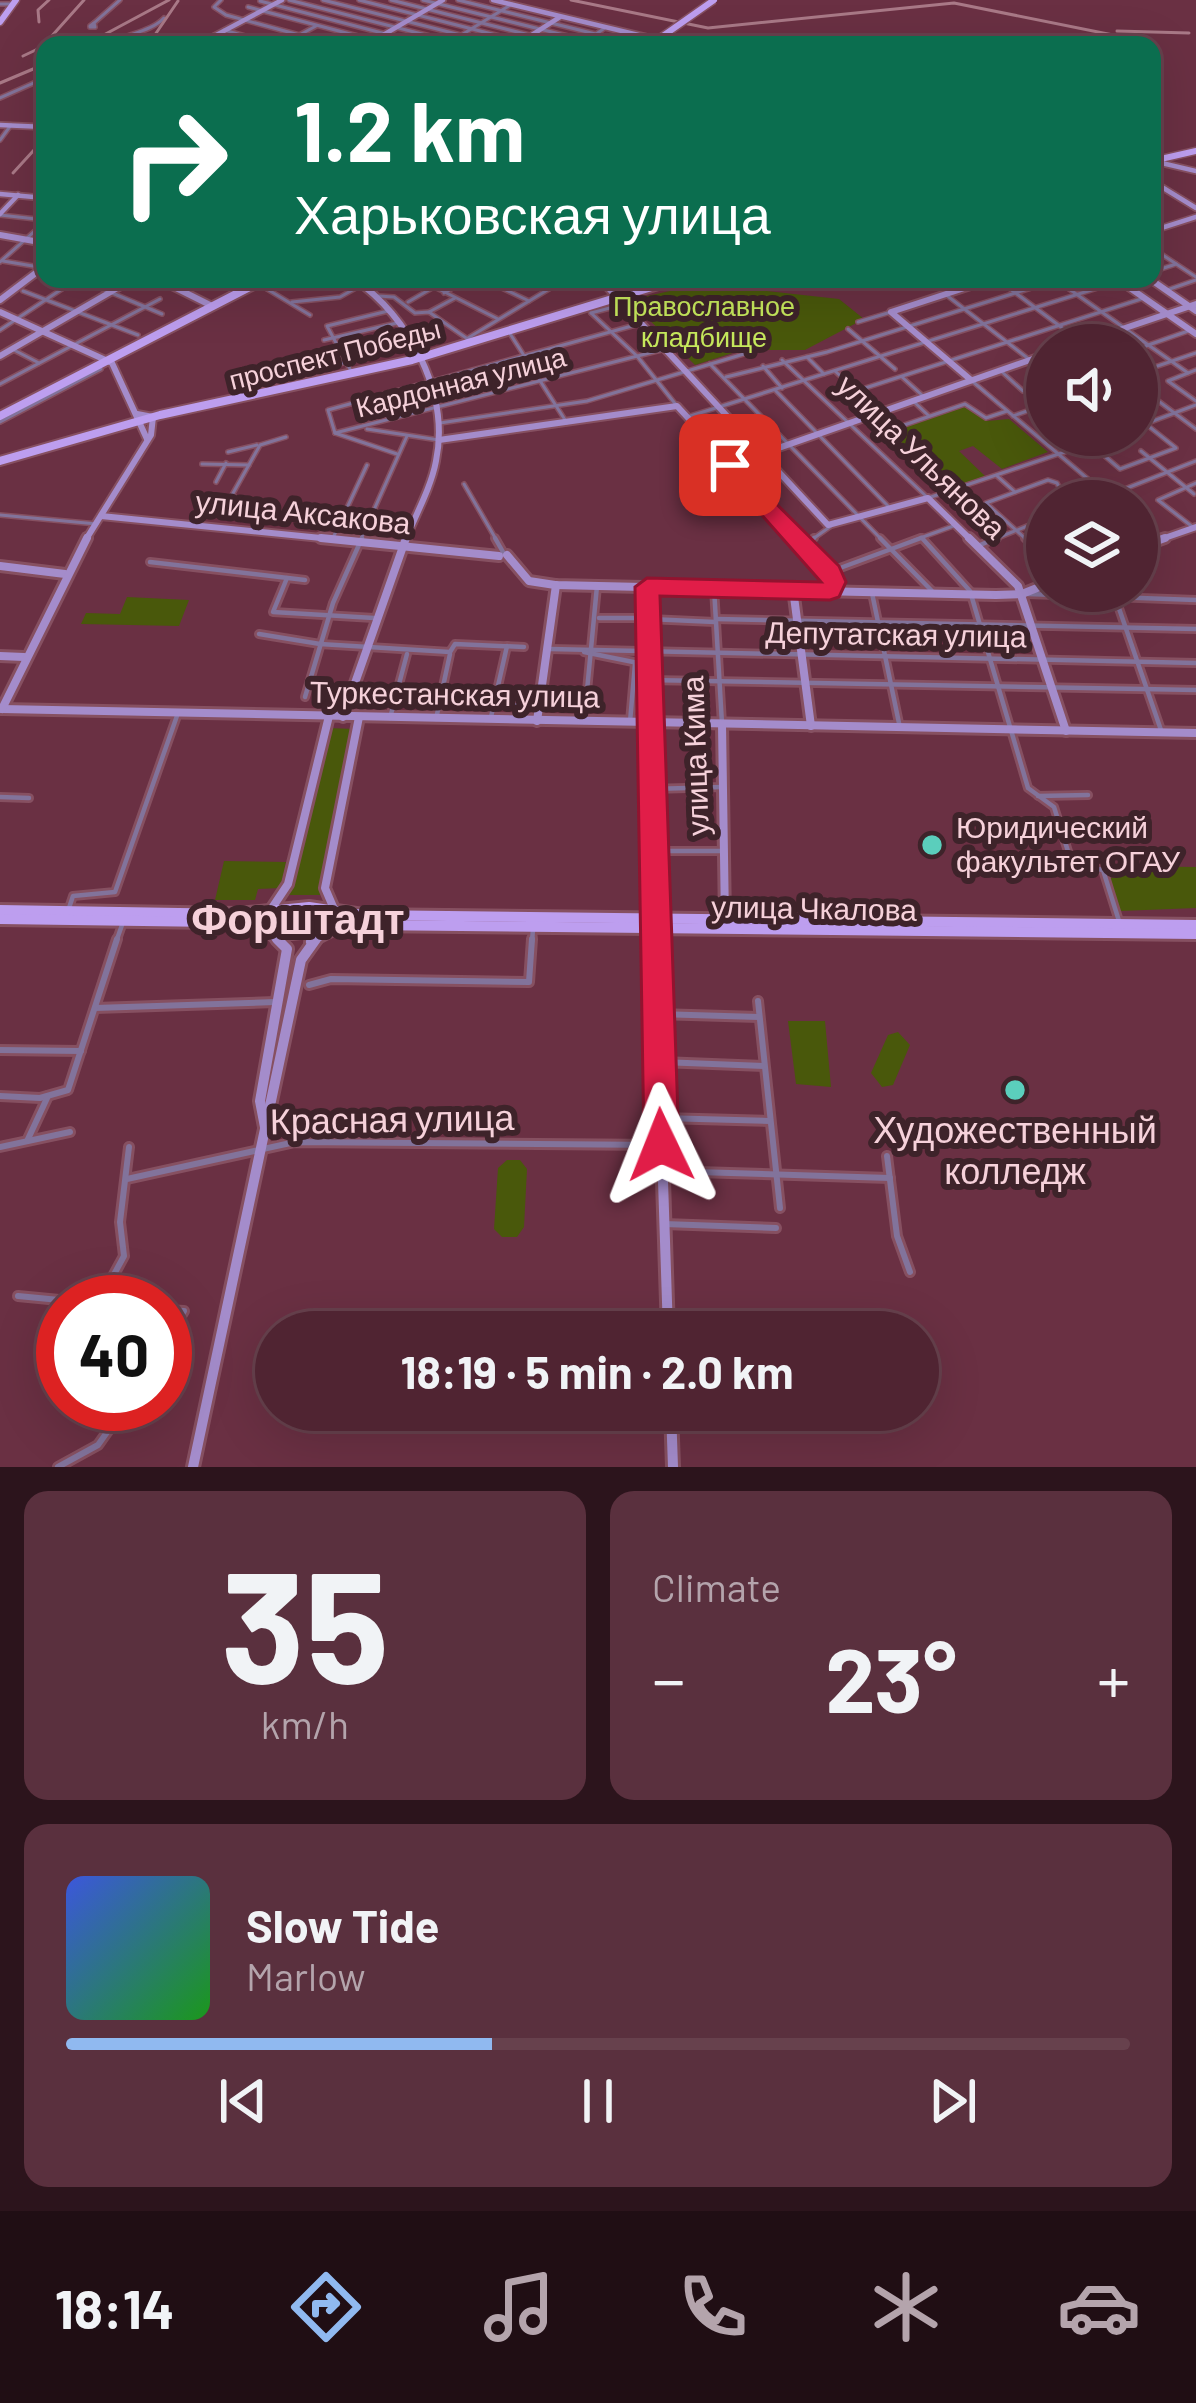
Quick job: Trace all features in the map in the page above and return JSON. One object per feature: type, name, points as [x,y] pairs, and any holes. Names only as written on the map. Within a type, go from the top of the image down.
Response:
[{"type":"main road","points":[[213,36],[286,0]]},
{"type":"main road","points":[[493,0],[634,36]]},
{"type":"main road","points":[[657,36],[717,0]]},
{"type":"main road","points":[[0,22],[14,2]]},
{"type":"main road","points":[[382,36],[440,2]]},
{"type":"main road","points":[[531,35],[561,16]]},
{"type":"main road","points":[[0,125],[36,126]]},
{"type":"main road","points":[[1161,158],[1196,151]]},
{"type":"main road","points":[[1161,159],[1181,154]]},
{"type":"main road","points":[[1167,158],[1174,166]]},
{"type":"main road","points":[[1161,162],[1196,171]]},
{"type":"main road","points":[[1161,187],[1196,208]]},
{"type":"main road","points":[[0,194],[36,197]]},
{"type":"main road","points":[[0,214],[18,195]]},
{"type":"main road","points":[[1161,228],[1196,218]]},
{"type":"main road","points":[[0,235],[36,242]]},
{"type":"main road","points":[[0,301],[36,274]]},
{"type":"main road","points":[[1161,285],[1194,307]]},
{"type":"main road","points":[[0,356],[117,288]]},
{"type":"main road","points":[[176,288],[209,304]]},
{"type":"main road","points":[[103,364],[243,288]]},
{"type":"main road","points":[[0,419],[245,288]]},
{"type":"main road","points":[[344,717],[363,648],[436,463],[439,440],[420,357],[373,288]]},
{"type":"main road","points":[[609,288],[830,526],[928,498]]},
{"type":"main road","name":"проспект Победы","points":[[0,461],[138,416],[153,417],[420,357],[643,288]]},
{"type":"main road","points":[[891,312],[962,288]]},
{"type":"main road","points":[[1130,288],[1193,332]]},
{"type":"main road","points":[[1137,324],[1194,307]]},
{"type":"main road","points":[[0,312],[77,343],[103,364],[138,416],[147,440]]},
{"type":"main road","points":[[891,312],[971,380]]},
{"type":"main road","points":[[730,465],[1026,361]]},
{"type":"main road","points":[[439,440],[677,406],[830,572],[830,591]]},
{"type":"main road","points":[[138,416],[172,413]]},
{"type":"main road","points":[[1,711],[65,574],[147,440],[153,417]]},
{"type":"main road","name":"улица Ульянова","points":[[928,498],[1022,594],[1066,731]]},
{"type":"main road","name":"улица Аксакова","points":[[99,520],[505,557]]},
{"type":"main road","points":[[1160,539],[1195,528]]},
{"type":"main road","points":[[505,557],[536,584],[1026,592]]},
{"type":"main road","points":[[0,566],[65,574]]},
{"type":"main road","points":[[537,721],[556,585]]},
{"type":"main road","points":[[793,589],[811,727]]},
{"type":"main road","points":[[0,656],[24,657]]},
{"type":"main road","name":"Туркестанская улица","points":[[1,711],[1196,733]]},
{"type":"main road","points":[[287,949],[263,928],[259,917],[288,884],[328,716]]},
{"type":"main road","points":[[193,1467],[304,948],[342,920],[325,888],[359,717]]},
{"type":"main road","points":[[650,723],[667,1311]]},
{"type":"main road","name":"улица Кима","points":[[722,724],[725,923]]},
{"type":"main road","name":"улица Чкалова","points":[[0,915],[335,910],[615,925],[1196,934]]},
{"type":"main road","name":"улица Чкалова","points":[[0,915],[332,930],[364,925],[533,929],[615,925]]},
{"type":"main road","name":"улица Чкалова","points":[[656,926],[725,923],[946,931]]},
{"type":"main road","name":"улица Чкалова","points":[[1084,932],[1196,925]]},
{"type":"main road","points":[[287,949],[298,943],[304,948]]},
{"type":"main road","points":[[265,1128],[260,1101],[287,949]]},
{"type":"main road","points":[[672,1431],[673,1467]]},
{"type":"street","points":[[94,23],[120,0]]},
{"type":"street","points":[[221,0],[214,6],[243,20],[303,36]]},
{"type":"street","points":[[286,0],[431,36]]},
{"type":"street","points":[[323,0],[464,36]]},
{"type":"street","points":[[299,35],[360,0],[495,36]]},
{"type":"street","points":[[391,0],[535,36]]},
{"type":"street","points":[[424,0],[568,36]]},
{"type":"street","points":[[458,0],[604,36]]},
{"type":"street","points":[[260,1],[394,36]]},
{"type":"street","points":[[0,4],[14,2]]},
{"type":"street","points":[[460,35],[512,4]]},
{"type":"street","points":[[248,7],[359,36]]},
{"type":"street","points":[[121,36],[156,27],[164,17]]},
{"type":"street","points":[[593,36],[606,27]]},
{"type":"street","points":[[223,30],[245,36]]},
{"type":"street","points":[[0,98],[36,82]]},
{"type":"street","points":[[0,140],[11,125]]},
{"type":"street","points":[[0,214],[36,220]]},
{"type":"street","points":[[1,261],[36,230]]},
{"type":"street","points":[[1161,254],[1196,278]]},
{"type":"street","points":[[1,261],[36,267]]},
{"type":"street","points":[[1161,271],[1176,264]]},
{"type":"street","points":[[1166,290],[1196,278]]},
{"type":"street","points":[[0,330],[64,288]]},
{"type":"street","points":[[107,288],[161,314]]},
{"type":"street","points":[[272,288],[310,315]]},
{"type":"street","points":[[292,302],[336,298],[355,288]]},
{"type":"street","points":[[407,303],[432,288]]},
{"type":"street","points":[[436,288],[498,320]]},
{"type":"street","points":[[444,293],[453,288]]},
{"type":"street","points":[[502,288],[529,301]]},
{"type":"street","points":[[429,312],[469,340],[551,288]]},
{"type":"street","points":[[1008,288],[1055,324]]},
{"type":"street","points":[[726,377],[1031,288]]},
{"type":"street","points":[[1069,288],[1120,324]]},
{"type":"street","points":[[687,417],[1097,288]]},
{"type":"street","points":[[23,291],[138,335]]},
{"type":"street","points":[[945,293],[1026,357]]},
{"type":"street","points":[[378,296],[407,303],[415,314],[455,298]]},
{"type":"street","points":[[303,309],[309,298]]},
{"type":"street","points":[[1064,324],[1144,298]]},
{"type":"street","points":[[1,383],[160,299]]},
{"type":"street","points":[[624,304],[592,313],[637,356],[677,406]]},
{"type":"street","points":[[353,375],[327,326],[388,310]]},
{"type":"street","points":[[858,322],[891,312]]},
{"type":"street","points":[[324,340],[397,323]]},
{"type":"street","points":[[397,454],[335,433],[326,412],[642,324]]},
{"type":"street","points":[[848,329],[896,369]]},
{"type":"street","points":[[508,330],[567,423]]},
{"type":"street","points":[[1158,342],[1193,332]]},
{"type":"street","points":[[317,354],[404,334]]},
{"type":"street","points":[[856,391],[1026,335]]},
{"type":"street","points":[[320,369],[411,345]]},
{"type":"street","points":[[12,349],[40,363]]},
{"type":"street","name":"Кардонная улица","points":[[335,433],[664,349]]},
{"type":"street","points":[[1158,352],[1188,373]]},
{"type":"street","points":[[1158,366],[1196,352]]},
{"type":"street","points":[[437,424],[559,406],[744,354]]},
{"type":"street","points":[[806,357],[824,374]]},
{"type":"street","name":"улица Ульянова","points":[[782,360],[928,498]]},
{"type":"street","points":[[710,364],[935,594]]},
{"type":"street","points":[[763,366],[778,389],[891,510]]},
{"type":"street","points":[[1000,370],[1026,390]]},
{"type":"street","points":[[1158,418],[1196,403],[1168,382],[1196,370]]},
{"type":"street","points":[[835,371],[878,411]]},
{"type":"street","points":[[902,376],[923,396]]},
{"type":"street","points":[[971,380],[1026,427]]},
{"type":"street","points":[[912,400],[929,416]]},
{"type":"street","points":[[1158,401],[1196,429]]},
{"type":"street","points":[[887,431],[964,404],[986,418],[1006,411]]},
{"type":"street","points":[[1013,416],[1026,411]]},
{"type":"street","points":[[359,428],[439,440]]},
{"type":"street","points":[[1158,433],[1176,447],[1158,455]]},
{"type":"street","points":[[305,697],[329,616],[407,436]]},
{"type":"street","points":[[228,452],[286,437]]},
{"type":"street","points":[[251,531],[259,514],[232,495],[260,445]]},
{"type":"street","points":[[928,498],[1052,456]]},
{"type":"street","points":[[1060,456],[1089,480]]},
{"type":"street","points":[[1105,456],[1120,469],[1155,456]]},
{"type":"street","points":[[1147,456],[1194,494]]},
{"type":"street","points":[[1150,480],[1196,461]]},
{"type":"street","points":[[202,464],[249,465]]},
{"type":"street","points":[[216,482],[225,465]]},
{"type":"street","points":[[332,540],[367,465]]},
{"type":"street","points":[[996,476],[1015,492]]},
{"type":"street","points":[[1195,528],[1158,500],[1196,482]]},
{"type":"street","points":[[464,484],[505,557]]},
{"type":"street","points":[[1026,487],[986,503],[1026,541]]},
{"type":"street","name":"улица Аксакова","points":[[0,515],[99,520]]},
{"type":"street","points":[[830,572],[956,525]]},
{"type":"street","points":[[803,545],[820,539],[830,526]]},
{"type":"street","points":[[978,545],[1026,526]]},
{"type":"street","points":[[922,537],[972,595],[1028,788],[1056,811],[1072,864],[1103,870],[1120,927]]},
{"type":"street","points":[[150,562],[305,580]]},
{"type":"street","points":[[287,578],[273,612],[374,619]]},
{"type":"street","points":[[584,722],[597,586]]},
{"type":"street","points":[[647,587],[650,723]]},
{"type":"street","name":"улица Кима","points":[[714,588],[722,724]]},
{"type":"street","points":[[872,593],[899,728]]},
{"type":"street","points":[[1158,597],[1196,600]]},
{"type":"street","points":[[1119,612],[1162,733]]},
{"type":"street","points":[[596,618],[1196,629]]},
{"type":"street","points":[[259,634],[320,644],[450,652]]},
{"type":"street","points":[[436,718],[450,652],[460,643],[524,647]]},
{"type":"street","points":[[490,720],[507,646]]},
{"type":"street","points":[[550,650],[594,651],[648,665]]},
{"type":"street","name":"Депутатская улица","points":[[594,651],[1196,663]]},
{"type":"street","points":[[390,718],[407,652]]},
{"type":"street","points":[[630,722],[634,664]]},
{"type":"street","points":[[648,680],[1196,690]]},
{"type":"street","points":[[493,704],[539,707]]},
{"type":"street","points":[[68,911],[73,896],[115,892],[178,712]]},
{"type":"street","points":[[651,789],[722,791]]},
{"type":"street","points":[[1038,796],[1088,795]]},
{"type":"street","points":[[0,797],[29,798]]},
{"type":"street","points":[[655,851],[722,851]]},
{"type":"street","points":[[0,1096],[43,1100],[68,1090],[123,920]]},
{"type":"street","points":[[309,985],[331,979],[529,982],[533,929]]},
{"type":"street","points":[[758,1001],[780,1208]]},
{"type":"street","points":[[95,1008],[280,1002]]},
{"type":"street","points":[[656,1014],[760,1017]]},
{"type":"street","points":[[0,1050],[80,1051]]},
{"type":"street","points":[[658,1062],[764,1066]]},
{"type":"street","points":[[27,1141],[43,1100]]},
{"type":"street","points":[[660,1118],[769,1121]]},
{"type":"street","points":[[0,1147],[70,1132]]},
{"type":"street","name":"Красная улица","points":[[127,1179],[262,1144],[661,1145]]},
{"type":"street","points":[[114,1275],[124,1256],[120,1222],[129,1147]]},
{"type":"street","points":[[887,1156],[901,1255],[910,1272]]},
{"type":"street","points":[[662,1171],[890,1178]]},
{"type":"street","points":[[664,1224],[776,1228]]},
{"type":"street","points":[[18,1296],[36,1298]]},
{"type":"street","points":[[58,1467],[98,1445],[108,1431]]},
{"type":"green space","name":"Православное кладбище","points":[[684,288],[739,288],[839,299],[864,319],[805,350],[742,350],[695,365],[629,300]]},
{"type":"green space","points":[[964,407],[987,421],[1009,419],[1026,433],[1026,456],[1037,456],[1002,469],[973,446],[959,451],[985,476],[951,488],[890,432]]},
{"type":"green space","points":[[127,597],[189,600],[179,626],[81,624],[86,613],[120,614]]},
{"type":"green space","points":[[327,728],[355,729],[321,895],[288,895]]},
{"type":"green space","points":[[224,861],[286,862],[281,888],[258,889],[255,900],[215,900]]},
{"type":"green space","points":[[1118,866],[1196,867],[1196,908],[1120,911],[1110,878],[1121,877]]},
{"type":"green space","points":[[788,1021],[825,1021],[831,1087],[796,1084]]},
{"type":"green space","points":[[898,1032],[910,1045],[893,1085],[882,1087],[871,1073],[888,1035]]},
{"type":"green space","points":[[507,1160],[520,1160],[527,1169],[524,1227],[517,1237],[502,1237],[494,1229],[498,1168]]},
{"type":"railway","points":[[39,22],[38,10],[49,0]]},
{"type":"railway","points":[[52,36],[84,0]]},
{"type":"railway","points":[[102,36],[169,0]]},
{"type":"railway","points":[[571,0],[708,28],[954,3],[1118,36]]},
{"type":"railway","points":[[154,36],[178,1]]},
{"type":"railway","points":[[1117,31],[1189,33]]},
{"type":"railway","points":[[23,56],[36,50]]},
{"type":"railway","points":[[0,83],[36,68]]},
{"type":"railway","points":[[13,173],[36,148]]},
{"type":"place","name":"Юридический факультет ОГАУ","points":[[932,845]]},
{"type":"place","name":"Художественный колледж","points":[[1015,1090]]},
{"type":"district","name":"Форштадт","points":[[298,919]]},
{"type":"route","points":[[661,1145],[647,587],[830,591],[834,582],[833,575],[730,465]]}]
